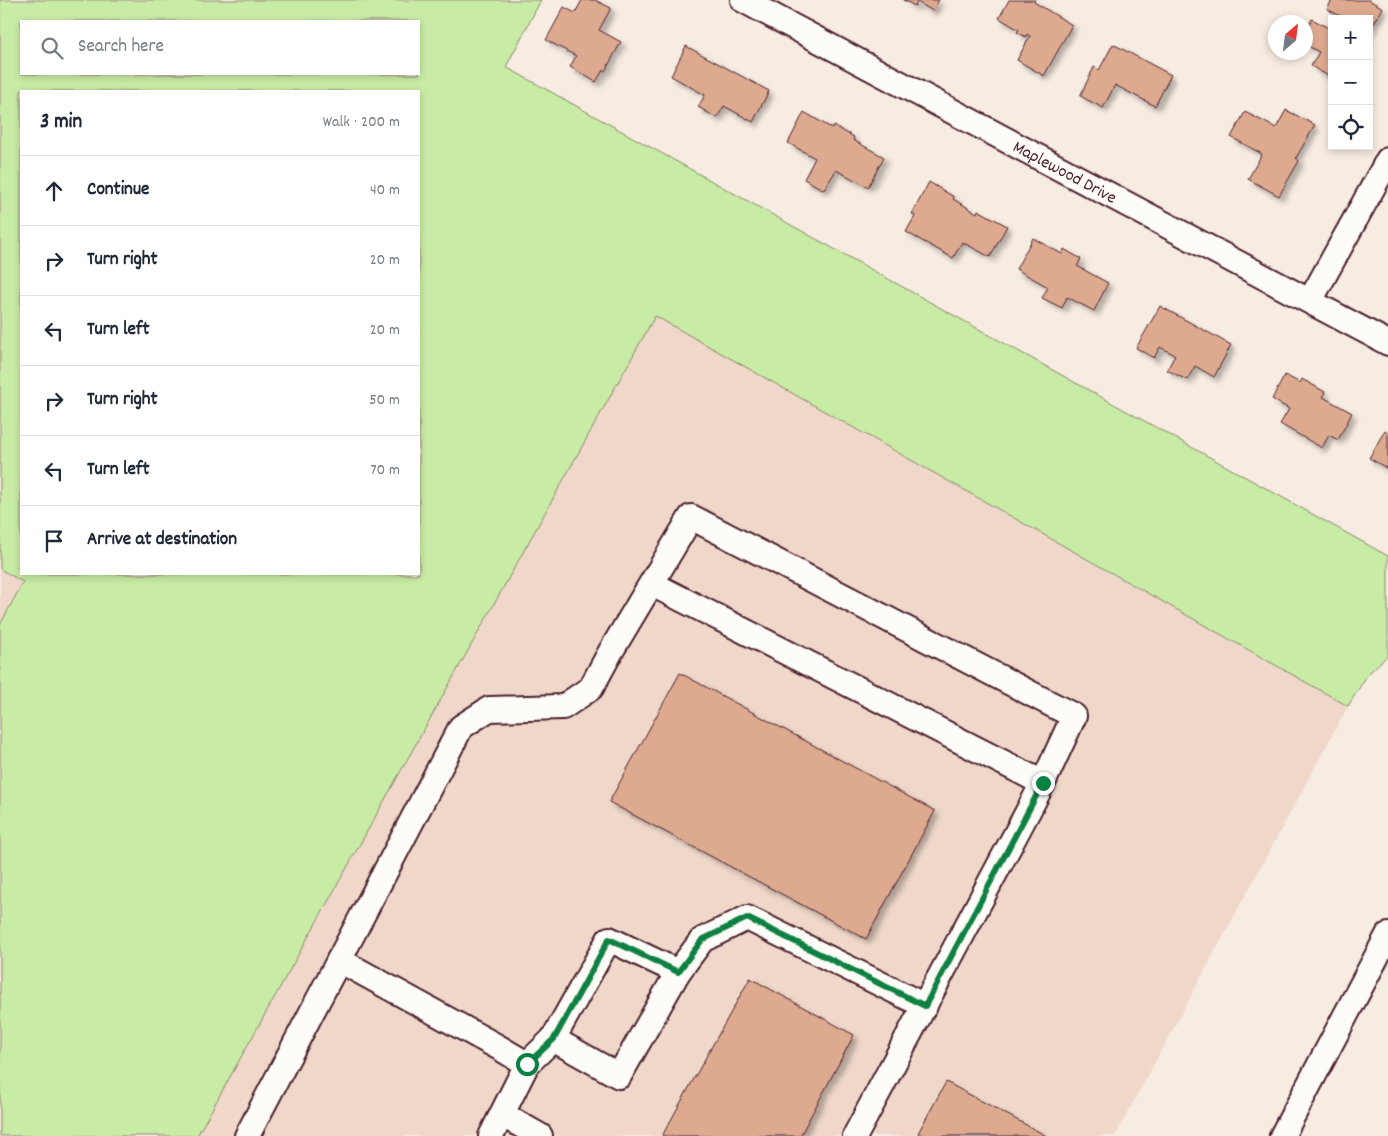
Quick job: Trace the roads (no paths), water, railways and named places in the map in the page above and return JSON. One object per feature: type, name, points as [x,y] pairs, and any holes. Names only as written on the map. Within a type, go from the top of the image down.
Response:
[{"type":"street","name":"Maplewood Drive","points":[[755,3],[1388,343]]},
{"type":"street","points":[[1310,301],[1388,160]]},
{"type":"street","points":[[247,1136],[461,727],[489,709],[563,707],[591,688],[691,517],[1074,716],[1043,783],[855,1136]]},
{"type":"street","points":[[652,584],[1043,783]]},
{"type":"street","points":[[554,1039],[619,1076],[678,972],[702,940],[747,918],[925,1006]]},
{"type":"street","points":[[1282,1136],[1388,935]]},
{"type":"street","points":[[491,1136],[527,1064],[554,1039],[609,939],[678,972]]},
{"type":"street","points":[[339,960],[527,1064]]},
{"type":"street","points":[[503,1115],[540,1136]]}]
